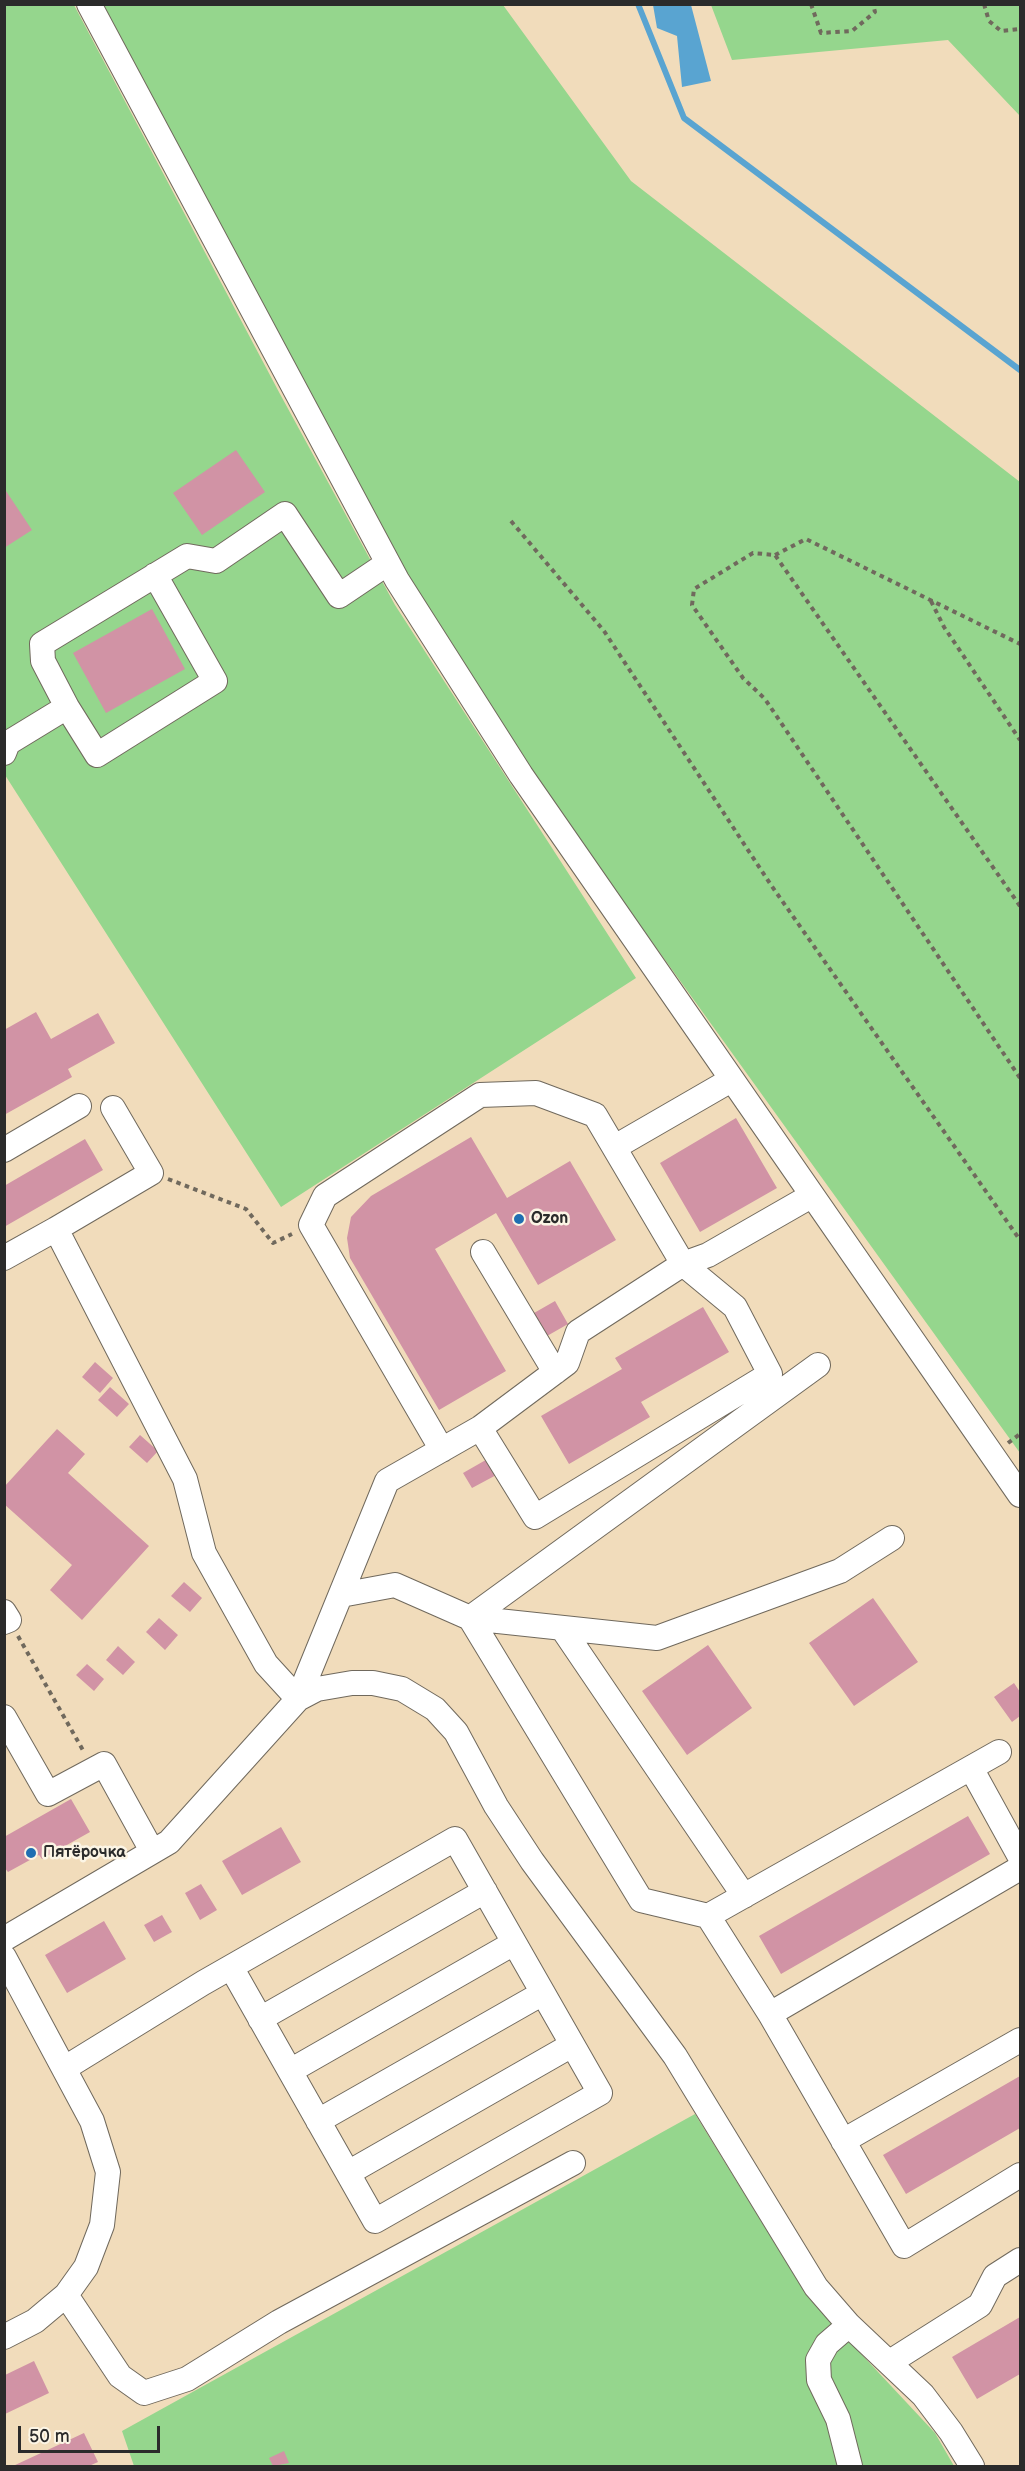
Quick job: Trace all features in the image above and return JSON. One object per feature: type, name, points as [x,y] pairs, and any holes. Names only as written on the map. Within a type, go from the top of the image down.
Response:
[{"type":"street","points":[[89,4],[388,563],[520,775],[1020,1495]]},
{"type":"street","points":[[155,575],[215,681],[97,755],[67,707],[43,660],[42,644],[155,575],[187,556],[216,561],[285,514],[339,596],[388,563]]},
{"type":"street","points":[[4,753],[8,743],[67,707]]},
{"type":"street","points":[[615,1147],[731,1080]]},
{"type":"street","points":[[442,1450],[311,1225],[325,1196],[480,1095],[536,1093],[595,1114],[683,1264],[735,1307],[770,1374],[535,1517],[480,1428]]},
{"type":"street","points":[[4,1150],[79,1106]]},
{"type":"street","points":[[4,1258],[151,1173],[113,1108]]},
{"type":"street","points":[[4,1939],[169,1842],[298,1699],[387,1481],[480,1428],[567,1363],[578,1332],[683,1264],[708,1255],[811,1196]]},
{"type":"street","points":[[56,1230],[185,1479],[204,1553],[266,1664],[298,1699]]},
{"type":"street","points":[[483,1252],[555,1371]]},
{"type":"street","points":[[470,1618],[818,1365]]},
{"type":"street","points":[[341,1595],[395,1585],[470,1618],[657,1638],[840,1571],[892,1538]]},
{"type":"street","points":[[470,1618],[641,1900],[708,1916],[999,1752]]},
{"type":"street","points":[[562,1628],[744,1896]]},
{"type":"street","points":[[298,1699],[317,1689],[352,1683],[374,1683],[402,1689],[435,1709],[456,1732],[496,1806],[532,1861],[675,2056],[810,2278],[849,2325],[890,2362],[934,2407],[972,2466]]},
{"type":"street","points":[[4,1717],[48,1794],[104,1764],[152,1851]]},
{"type":"street","points":[[971,1768],[1020,1857]]},
{"type":"street","points":[[64,2068],[231,1967],[455,1839],[600,2093],[375,2221],[231,1967]]},
{"type":"street","points":[[770,2014],[1020,1868]]},
{"type":"street","points":[[260,2019],[485,1891]]},
{"type":"street","points":[[708,1916],[770,2014],[904,2246],[1020,2175]]},
{"type":"street","points":[[290,2071],[514,1943]]},
{"type":"street","points":[[4,1957],[92,2121],[108,2172],[102,2225],[86,2267],[66,2295],[35,2321],[4,2337]]},
{"type":"street","points":[[318,2121],[543,1993]]},
{"type":"street","points":[[843,2141],[1020,2040]]},
{"type":"street","points":[[348,2173],[572,2045]]},
{"type":"street","points":[[66,2295],[120,2376],[144,2393],[187,2379],[279,2322],[573,2163]]},
{"type":"street","points":[[890,2362],[980,2305],[995,2276],[1020,2260]]},
{"type":"street","points":[[849,2325],[827,2344],[818,2360],[819,2380],[838,2419],[849,2466]]},
{"type":"path","points":[[811,4],[821,33],[852,31],[875,12],[873,4]]},
{"type":"path","points":[[984,4],[989,21],[1001,32],[1020,29]]},
{"type":"path","points":[[511,521],[604,631],[771,885],[1020,1240]]},
{"type":"path","points":[[1020,644],[806,539],[775,555],[753,553],[694,589],[692,605],[743,678],[765,699],[1020,1078]]},
{"type":"path","points":[[775,555],[1020,906]]},
{"type":"path","points":[[930,600],[944,627],[1020,740]]},
{"type":"path","points":[[151,1173],[246,1209],[273,1243],[311,1225]]},
{"type":"path","points":[[6,1618],[94,1769]]},
{"type":"green space","points":[[5,5],[74,5],[280,394],[395,605],[636,978],[281,1207],[5,775]]},
{"type":"green space","points":[[102,5],[503,5],[631,181],[1020,482],[1020,1453],[529,771],[416,593]]},
{"type":"green space","points":[[711,5],[1020,5],[1020,116],[948,40],[732,60]]},
{"type":"green space","points":[[695,2114],[808,2297],[935,2433],[954,2466],[134,2466],[122,2431]]},
{"type":"water","points":[[653,5],[691,5],[711,81],[682,87],[677,36],[657,28]]},
{"type":"building","points":[[236,450],[265,492],[202,535],[173,493]]},
{"type":"building","points":[[4,488],[32,530],[4,548]]},
{"type":"building","points":[[152,609],[185,669],[106,713],[73,653]]},
{"type":"building","points":[[36,1012],[51,1039],[98,1013],[115,1043],[68,1069],[72,1077],[4,1115],[4,1030]]},
{"type":"building","points":[[736,1118],[777,1188],[700,1232],[660,1163]]},
{"type":"building","points":[[471,1137],[507,1198],[570,1161],[616,1240],[538,1285],[496,1213],[435,1249],[506,1371],[439,1410],[350,1258],[347,1238],[351,1217],[371,1196]]},
{"type":"building","points":[[85,1139],[103,1170],[4,1227],[4,1186]]},
{"type":"building","points":[[555,1301],[568,1324],[547,1336],[534,1313]]},
{"type":"building","points":[[703,1307],[729,1352],[641,1402],[650,1417],[569,1464],[541,1416],[622,1369],[615,1358]]},
{"type":"building","points":[[95,1362],[113,1378],[100,1393],[82,1377]]},
{"type":"building","points":[[110,1387],[129,1404],[117,1417],[98,1400]]},
{"type":"building","points":[[57,1429],[85,1454],[68,1473],[149,1546],[82,1620],[50,1590],[72,1565],[4,1504],[4,1487]]},
{"type":"building","points":[[140,1435],[158,1451],[147,1463],[129,1447]]},
{"type":"building","points":[[491,1457],[500,1473],[472,1488],[463,1473]]},
{"type":"building","points":[[184,1582],[202,1598],[190,1612],[171,1596]]},
{"type":"building","points":[[873,1598],[918,1662],[854,1706],[809,1643]]},
{"type":"building","points":[[159,1618],[178,1635],[165,1650],[146,1632]]},
{"type":"building","points":[[708,1645],[752,1708],[687,1755],[642,1691]]},
{"type":"building","points":[[118,1646],[135,1662],[123,1675],[106,1660]]},
{"type":"building","points":[[87,1664],[104,1679],[94,1691],[76,1675]]},
{"type":"building","points":[[1014,1683],[1020,1692],[1020,1716],[1012,1722],[994,1697]]},
{"type":"building","points":[[71,1799],[90,1832],[42,1859],[39,1855],[8,1872],[4,1867],[4,1837]]},
{"type":"building","points":[[968,1816],[990,1854],[781,1974],[759,1936]]},
{"type":"building","points":[[281,1827],[301,1862],[242,1895],[222,1861]]},
{"type":"building","points":[[201,1884],[217,1910],[200,1920],[185,1893]]},
{"type":"building","points":[[162,1915],[172,1932],[154,1942],[144,1925]]},
{"type":"building","points":[[104,1921],[126,1959],[67,1993],[45,1955]]},
{"type":"building","points":[[1020,2076],[1020,2128],[906,2194],[883,2155]]},
{"type":"building","points":[[1020,2317],[1020,2374],[977,2399],[952,2357]]},
{"type":"building","points":[[34,2361],[49,2393],[5,2414],[5,2375]]},
{"type":"building","points":[[84,2433],[98,2462],[89,2466],[13,2466]]},
{"type":"building","points":[[284,2451],[289,2463],[273,2466],[269,2458]]},
{"type":"waterway","points":[[638,4],[684,118],[1020,370]]},
{"type":"place","name":"Ozon","points":[[519,1219]]},
{"type":"place","name":"Пятёрочка","points":[[31,1853]]}]
